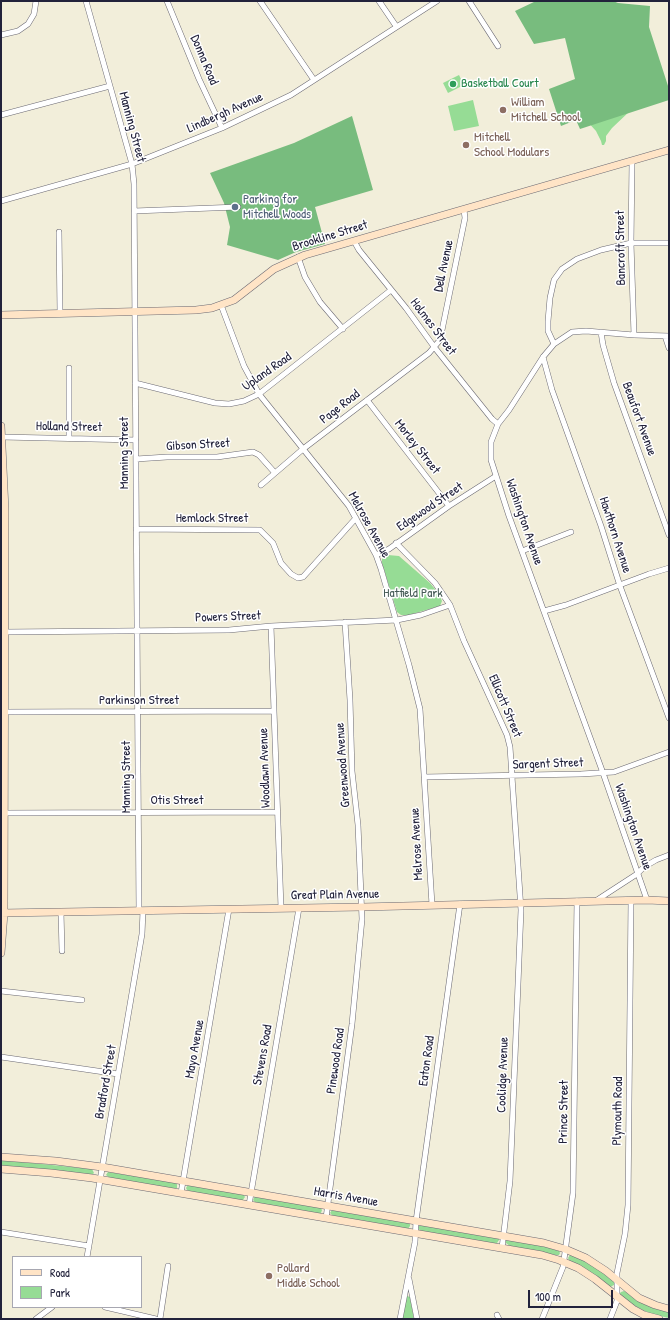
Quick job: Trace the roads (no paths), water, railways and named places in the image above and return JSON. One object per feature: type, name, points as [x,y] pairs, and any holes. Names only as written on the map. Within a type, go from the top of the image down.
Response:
[{"type":"street","points":[[1,35],[18,31],[28,24],[34,14],[36,1]]},
{"type":"street","name":"Manning Street","points":[[86,1],[132,164],[135,312],[138,812],[141,911]]},
{"type":"street","name":"Donna Road","points":[[167,1],[199,79],[222,128]]},
{"type":"street","points":[[260,1],[314,80]]},
{"type":"street","points":[[379,1],[396,26]]},
{"type":"street","name":"Lindbergh Avenue","points":[[1,201],[132,164],[222,128],[291,95],[437,1]]},
{"type":"street","points":[[469,1],[498,46]]},
{"type":"street","points":[[1,114],[110,86]]},
{"type":"street","name":"Brookline Street","points":[[1,315],[196,310],[221,306],[240,296],[274,269],[298,257],[632,162],[669,150]]},
{"type":"street","name":"Bancroft Street","points":[[632,162],[631,242],[634,335]]},
{"type":"street","points":[[134,211],[238,207]]},
{"type":"street","name":"Dell Avenue","points":[[434,348],[440,340],[465,218],[464,210]]},
{"type":"street","points":[[59,232],[60,313]]},
{"type":"street","name":"Holmes Street","points":[[354,241],[359,250],[390,290],[406,308],[434,348],[492,419],[498,424]]},
{"type":"street","points":[[554,344],[548,331],[550,298],[554,280],[562,269],[577,259],[595,252],[631,242],[669,244]]},
{"type":"street","points":[[298,257],[305,277],[320,302],[343,329]]},
{"type":"street","name":"Upland Road","points":[[135,384],[215,403],[229,404],[244,401],[259,394],[343,329],[390,290]]},
{"type":"street","name":"Melrose Avenue","points":[[221,306],[244,366],[259,394],[349,506],[376,554],[397,620],[419,702],[432,905]]},
{"type":"street","name":"Washington Avenue","points":[[647,900],[603,772],[496,476],[491,460],[491,442],[498,424],[509,410],[543,357],[554,344],[572,332],[667,336]]},
{"type":"street","name":"Beaufort Avenue","points":[[600,332],[614,384],[669,535]]},
{"type":"street","points":[[667,336],[669,348]]},
{"type":"street","name":"Page Road","points":[[261,484],[434,348]]},
{"type":"street","name":"Hawthorn Avenue","points":[[543,357],[552,390],[601,526],[620,586],[669,718]]},
{"type":"street","points":[[69,368],[69,438]]},
{"type":"street","name":"Morley Street","points":[[367,400],[449,506]]},
{"type":"street","points":[[1,426],[5,632],[3,667],[4,813],[1,953]]},
{"type":"street","name":"Holland Street","points":[[2,437],[136,440]]},
{"type":"street","name":"Gibson Street","points":[[136,459],[167,457],[217,457],[253,452],[260,454],[274,473]]},
{"type":"street","name":"Edgewood Street","points":[[376,554],[389,549],[449,506],[496,476]]},
{"type":"street","name":"Hemlock Street","points":[[136,529],[260,530],[273,543],[281,563],[291,574],[298,578],[303,577],[356,518]]},
{"type":"street","points":[[522,551],[571,532]]},
{"type":"street","name":"Ellicott Street","points":[[396,543],[435,583],[450,605],[464,641],[507,735],[510,747],[521,903]]},
{"type":"street","points":[[544,611],[566,605],[669,568]]},
{"type":"street","name":"Powers Street","points":[[5,632],[229,630],[271,626],[397,620],[420,615],[450,605]]},
{"type":"street","name":"Greenwood Avenue","points":[[345,622],[350,700],[352,771],[358,825],[362,907]]},
{"type":"street","name":"Woodlawn Avenue","points":[[271,626],[281,908]]},
{"type":"street","name":"Parkinson Street","points":[[4,712],[274,711]]},
{"type":"street","name":"Sargent Street","points":[[424,777],[512,776],[614,772],[669,752]]},
{"type":"street","name":"Otis Street","points":[[4,813],[277,812]]},
{"type":"street","points":[[596,901],[637,874],[644,867],[669,855]]},
{"type":"street","name":"Great Plain Avenue","points":[[2,913],[362,907],[631,900],[669,901]]},
{"type":"street","name":"Plymouth Road","points":[[610,1319],[617,1304],[617,1271],[625,1234],[628,1205],[631,900]]},
{"type":"street","name":"Prince Street","points":[[542,1319],[556,1288],[564,1262],[573,1200],[577,902]]},
{"type":"street","name":"Coolidge Avenue","points":[[502,1248],[511,1175],[521,903]]},
{"type":"street","name":"Eaton Road","points":[[400,1319],[416,1233],[416,1221],[460,904]]},
{"type":"street","name":"Pinewood Road","points":[[326,1218],[352,1024],[362,907]]},
{"type":"street","name":"Stevens Road","points":[[248,1205],[299,908]]},
{"type":"street","name":"Mayo Avenue","points":[[181,1193],[229,909]]},
{"type":"street","name":"Bradford Street","points":[[87,1256],[142,934],[141,911]]},
{"type":"street","points":[[61,912],[62,951]]},
{"type":"street","points":[[1,991],[82,1000]]},
{"type":"street","points":[[1,1057],[118,1074]]},
{"type":"street","name":"Harris Avenue","points":[[1,1157],[61,1162],[102,1168],[539,1242],[565,1249],[596,1264],[642,1300],[669,1309]]},
{"type":"street","name":"Harris Avenue","points":[[1,1169],[100,1179],[542,1255],[564,1262],[591,1276],[637,1311],[659,1319]]},
{"type":"street","points":[[1,1232],[89,1246]]},
{"type":"street","points":[[160,1319],[168,1266]]},
{"type":"street","points":[[409,1277],[417,1319]]},
{"type":"street","points":[[36,1319],[51,1308]]},
{"type":"street","points":[[109,1308],[156,1319]]},
{"type":"place","name":"Basketball Court","points":[[453,84]]},
{"type":"place","name":"William Mitchell School","points":[[503,110]]},
{"type":"place","name":"Mitchell School Modulars","points":[[466,145]]},
{"type":"place","name":"Parking for Mitchell Woods","points":[[235,207]]},
{"type":"place","name":"Pollard Middle School","points":[[269,1276]]},
{"type":"park label","name":"Hatfield Park","points":[[413,594]]}]
